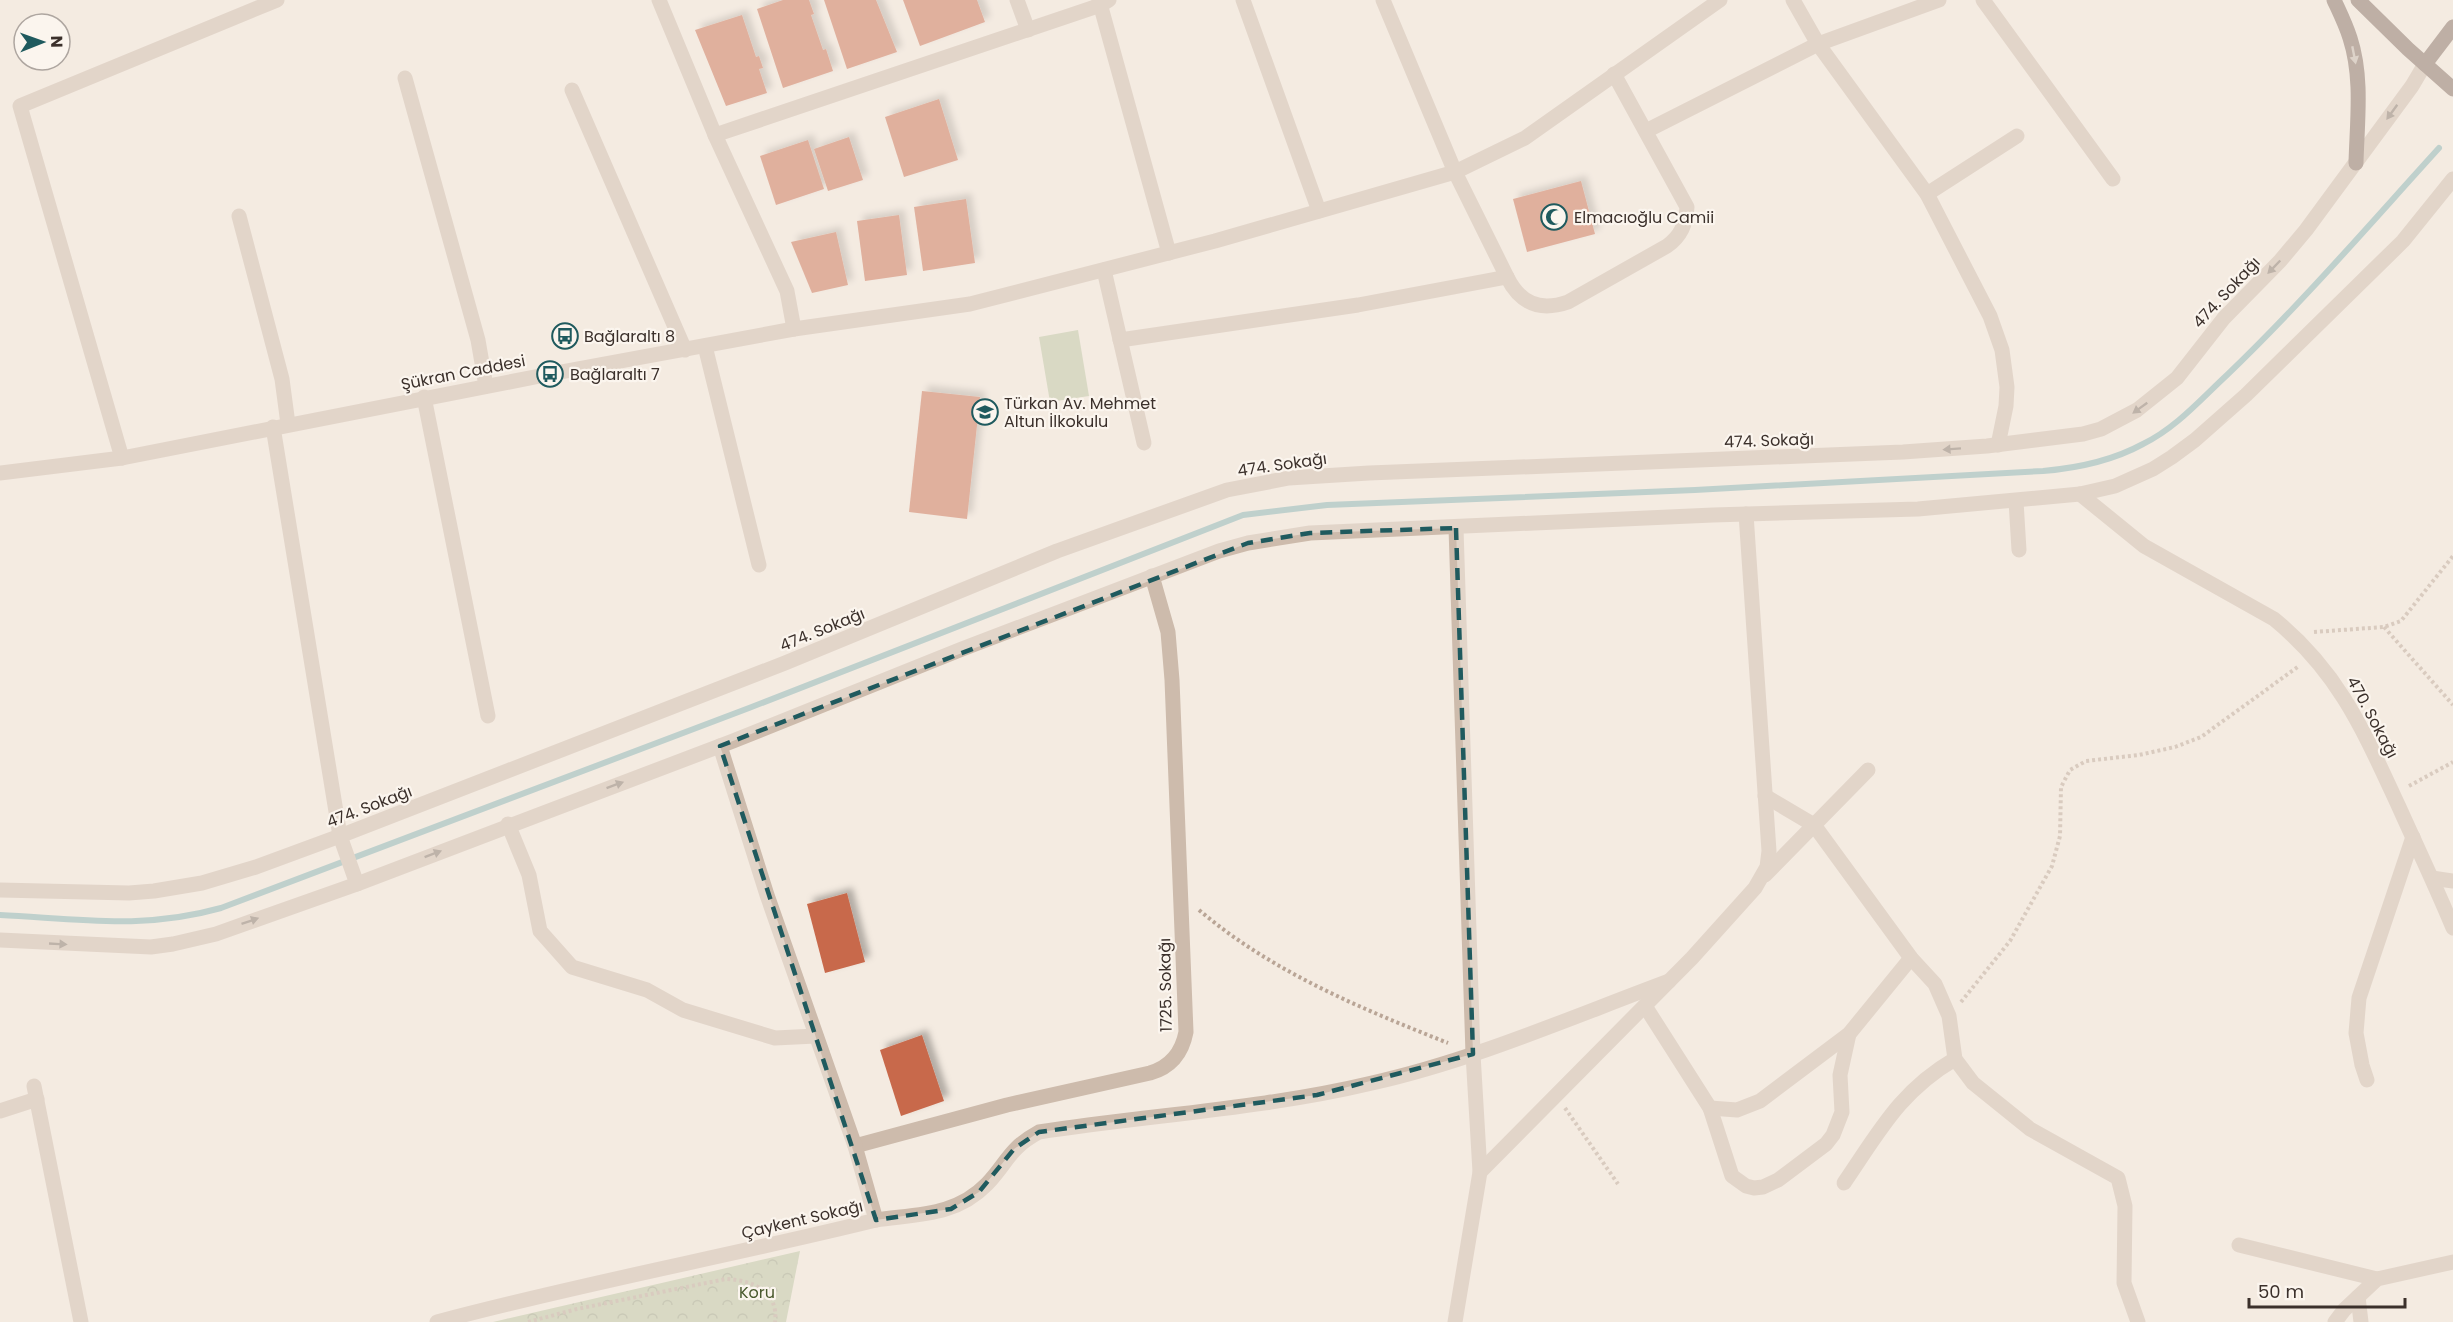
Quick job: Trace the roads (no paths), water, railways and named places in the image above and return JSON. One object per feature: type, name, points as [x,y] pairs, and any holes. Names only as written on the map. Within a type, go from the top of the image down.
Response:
[{"type":"main road","points":[[2334,0],[2350,40],[2358,84],[2356,163]]},
{"type":"main road","points":[[2358,0],[2453,89]]},
{"type":"main road","name":"474. Sokağı","points":[[2425,64],[2453,27]]},
{"type":"street","points":[[122,458],[20,106],[277,0]]},
{"type":"street","points":[[659,0],[716,135],[787,291],[795,330]]},
{"type":"street","points":[[1017,0],[1028,30]]},
{"type":"street","points":[[1243,0],[1319,211]]},
{"type":"street","points":[[1383,0],[1455,172],[1515,293],[1523,299],[1542,306],[1559,305],[1674,241],[1684,227],[1687,207],[1614,74]]},
{"type":"street","name":"Şükran Caddesi","points":[[0,473],[122,458],[424,397],[795,330],[970,304],[1169,253],[1455,172],[1525,138],[1720,0]]},
{"type":"street","points":[[1793,0],[1818,44],[1927,194],[1990,316],[2002,350],[2007,387],[2006,406],[1998,445]]},
{"type":"street","points":[[1646,132],[1818,44],[1939,0]]},
{"type":"street","points":[[1983,0],[2113,179]]},
{"type":"street","points":[[716,135],[1028,30],[1103,2],[1169,253]]},
{"type":"street","name":"474. Sokağı","points":[[0,890],[129,893],[179,888],[342,842],[1057,551],[1247,485],[1289,478],[1369,473],[1818,457],[1998,445],[2082,434],[2102,429],[2137,411],[2176,378],[2224,318],[2280,261],[2356,163],[2412,86],[2425,64]]},
{"type":"street","points":[[405,78],[478,340],[486,386]]},
{"type":"street","points":[[572,90],[685,350]]},
{"type":"street","points":[[1927,194],[2017,136]]},
{"type":"street","points":[[0,940],[129,947],[173,944],[216,934],[355,878],[720,746],[1152,576],[1219,551],[1277,537],[1321,533],[1746,514],[1918,509],[2080,494],[2132,479],[2152,469],[2195,440],[2246,395],[2403,241],[2453,179]]},
{"type":"street","points":[[239,216],[282,379],[288,424]]},
{"type":"street","points":[[1104,270],[1144,443]]},
{"type":"street","points":[[1120,339],[1348,307],[1507,277]]},
{"type":"street","points":[[705,346],[759,565]]},
{"type":"street","points":[[424,397],[488,716]]},
{"type":"street","points":[[273,427],[342,842],[355,878]]},
{"type":"street","name":"470. Sokağı","points":[[2080,494],[2144,546],[2274,619],[2313,656],[2337,685],[2348,704],[2413,837],[2453,928]]},
{"type":"street","points":[[2016,501],[2019,550]]},
{"type":"street","points":[[1746,514],[1769,859],[1762,879]]},
{"type":"street","points":[[1455,1322],[1480,1172],[1473,1053],[1456,528]]},
{"type":"street","name":"1725. Sokağı","points":[[855,1146],[1007,1105],[1150,1073],[1167,1066],[1180,1052],[1186,1032],[1171,656],[1161,604],[1152,576]]},
{"type":"street","name":"Çaykent Sokağı","points":[[437,1322],[565,1290],[781,1244],[876,1220],[855,1146],[767,895],[720,746]]},
{"type":"street","points":[[1480,1172],[1645,1006],[1762,879],[1868,770]]},
{"type":"street","points":[[1765,796],[1814,825],[1911,958],[1935,984],[1949,1016],[1955,1059],[1973,1083],[2030,1129],[2118,1178],[2125,1217],[2124,1283],[2138,1322]]},
{"type":"street","points":[[508,824],[529,875],[540,931],[572,967],[647,990],[683,1010],[775,1038],[816,1036]]},
{"type":"street","points":[[2367,1080],[2356,1033],[2359,998],[2413,837]]},
{"type":"street","points":[[2432,878],[2453,881]]},
{"type":"street","points":[[1710,1108],[1737,1110],[1760,1101],[1849,1034],[1911,958]]},
{"type":"street","points":[[876,1220],[951,1209],[979,1192],[1014,1149],[1038,1132],[1317,1095],[1403,1075],[1473,1053],[1669,981]]},
{"type":"street","points":[[1645,1006],[1710,1108],[1732,1176],[1746,1186],[1754,1188],[1771,1184],[1826,1144],[1833,1135],[1842,1112],[1840,1075],[1849,1034]]},
{"type":"street","points":[[1844,1183],[1905,1096],[1936,1070],[1955,1059]]},
{"type":"street","points":[[0,1111],[36,1092],[81,1322]]},
{"type":"street","points":[[2239,1245],[2377,1279],[2453,1262]]},
{"type":"street","points":[[2335,1322],[2377,1279]]},
{"type":"street","points":[[2358,1297],[2361,1322]]},
{"type":"waterway","points":[[0,915],[138,921],[192,915],[221,908],[749,708],[1243,515],[1327,505],[1695,490],[2043,471],[2082,466],[2107,459],[2131,450],[2155,437],[2198,403],[2309,292],[2439,148]]},
{"type":"place","name":"Elmacıoğlu Camii","points":[[1554,217]]},
{"type":"place","name":"Bağlaraltı 8","points":[[565,336]]},
{"type":"place","name":"Bağlaraltı 7","points":[[550,374]]},
{"type":"place","name":"Türkan Av. Mehmet Altun İlkokulu","points":[[985,412]]},
{"type":"park label","name":"Koru","points":[[757,1292]]}]
